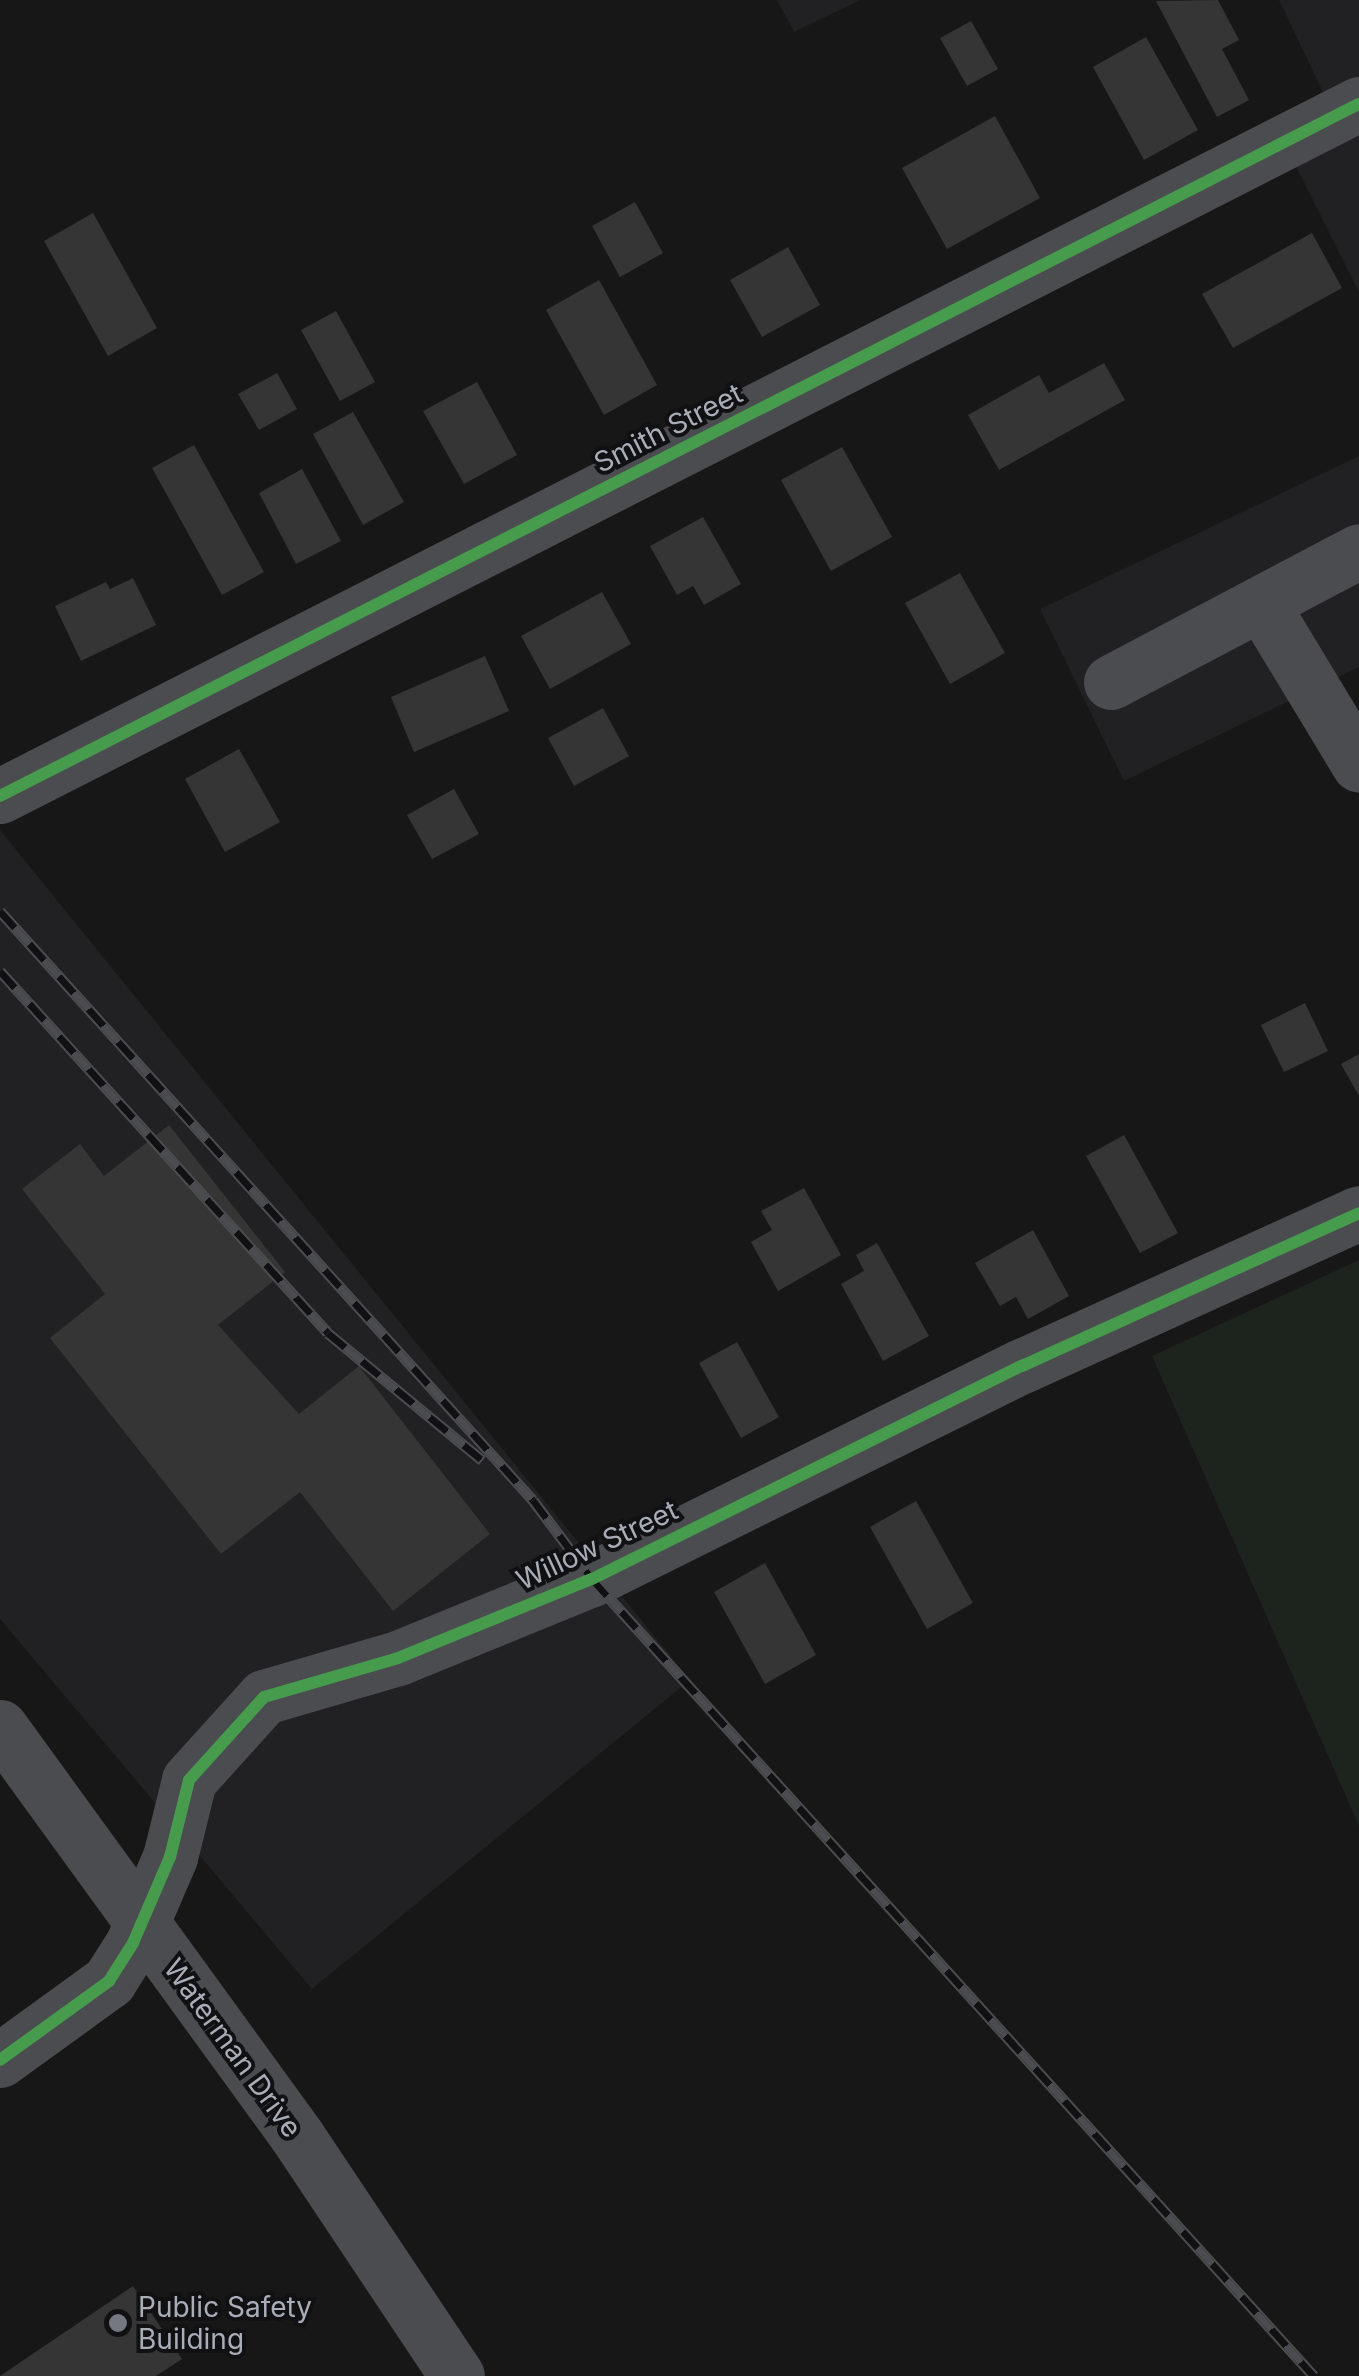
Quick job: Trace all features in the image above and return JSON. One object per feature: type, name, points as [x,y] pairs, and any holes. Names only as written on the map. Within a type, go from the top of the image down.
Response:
[{"type":"street","name":"Smith Street","points":[[0,796],[1359,104]]},
{"type":"street","points":[[1111,682],[1359,551]]},
{"type":"street","points":[[1261,603],[1359,765]]},
{"type":"street","name":"Willow Street","points":[[0,2060],[109,1981],[170,1857],[189,1780],[264,1697],[398,1658],[592,1579],[1022,1366],[1359,1213]]},
{"type":"street","name":"Waterman Drive","points":[[0,1727],[297,2136],[457,2376]]},
{"type":"shaded area","points":[[777,0],[860,0],[794,32]]},
{"type":"shaded area","points":[[1279,0],[1359,0],[1359,292],[1293,160],[1343,134]]},
{"type":"shaded area","points":[[1359,456],[1359,667],[1124,781],[1040,609]]},
{"type":"shaded area","points":[[0,830],[690,1680],[312,1989],[0,1619]]},
{"type":"shaded area","points":[[1359,1260],[1359,1826],[1152,1356]]},
{"type":"building","points":[[1218,0],[1239,40],[1222,49],[1249,100],[1217,117],[1156,1]]},
{"type":"building","points":[[971,21],[998,69],[967,86],[940,38]]},
{"type":"building","points":[[1146,37],[1198,130],[1144,160],[1093,67]]},
{"type":"building","points":[[995,116],[1040,198],[947,249],[902,168]]},
{"type":"building","points":[[635,202],[663,253],[620,277],[592,226]]},
{"type":"building","points":[[93,213],[157,328],[108,356],[44,241]]},
{"type":"building","points":[[1312,233],[1342,288],[1233,348],[1202,294]]},
{"type":"building","points":[[788,247],[820,305],[762,337],[730,280]]},
{"type":"building","points":[[599,280],[657,385],[604,415],[546,310]]},
{"type":"building","points":[[336,311],[375,382],[340,401],[301,330]]},
{"type":"building","points":[[1104,363],[1125,400],[999,470],[968,415],[1039,375],[1049,393]]},
{"type":"building","points":[[277,373],[297,409],[259,430],[238,394]]},
{"type":"building","points":[[477,382],[517,455],[464,484],[423,411]]},
{"type":"building","points":[[353,412],[404,502],[363,525],[313,434]]},
{"type":"building","points":[[194,445],[264,572],[222,595],[152,468]]},
{"type":"building","points":[[842,447],[892,537],[831,571],[781,480]]},
{"type":"building","points":[[302,469],[341,541],[296,564],[259,493]]},
{"type":"building","points":[[703,517],[741,584],[704,605],[693,586],[677,595],[650,546]]},
{"type":"building","points":[[960,573],[1005,653],[950,684],[905,603]]},
{"type":"building","points":[[133,578],[156,625],[81,661],[55,606],[106,582],[110,589]]},
{"type":"building","points":[[602,592],[631,644],[550,689],[521,636]]},
{"type":"building","points":[[485,656],[509,711],[414,752],[391,697]]},
{"type":"building","points":[[603,708],[629,756],[574,786],[548,738]]},
{"type":"building","points":[[239,749],[280,822],[225,852],[185,779]]},
{"type":"building","points":[[454,789],[479,834],[432,859],[407,815]]},
{"type":"building","points":[[1305,1003],[1328,1051],[1284,1072],[1261,1025]]},
{"type":"building","points":[[1359,1054],[1359,1096],[1341,1064]]},
{"type":"building","points":[[169,1125],[285,1272],[218,1325],[299,1414],[359,1366],[490,1534],[393,1611],[300,1492],[221,1554],[50,1338],[105,1294],[22,1189],[80,1144],[104,1176]]},
{"type":"building","points":[[1124,1135],[1178,1233],[1140,1253],[1086,1156]]},
{"type":"building","points":[[804,1188],[841,1255],[778,1291],[751,1242],[772,1230],[761,1211]]},
{"type":"building","points":[[1033,1230],[1069,1296],[1028,1319],[1016,1297],[1000,1306],[975,1263]]},
{"type":"building","points":[[877,1243],[929,1336],[883,1361],[841,1284],[864,1271],[856,1255]]},
{"type":"building","points":[[737,1342],[779,1417],[741,1438],[699,1363]]},
{"type":"building","points":[[916,1501],[973,1603],[927,1629],[870,1527]]},
{"type":"building","points":[[765,1563],[816,1655],[765,1684],[714,1592]]},
{"type":"building","name":"Public Safety Building","points":[[133,2286],[182,2359],[156,2376],[0,2376]]},
{"type":"railway","points":[[0,911],[533,1500],[592,1579],[1314,2376]]},
{"type":"railway","points":[[0,971],[328,1333],[482,1460]]},
{"type":"cycle path","points":[[0,796],[1359,104]]},
{"type":"cycle path","points":[[0,2060],[109,1981],[133,1943],[170,1857],[189,1780],[264,1697],[398,1658],[592,1579],[1022,1366],[1359,1213]]},
{"type":"place","name":"Public Safety Building","points":[[118,2323]]}]
